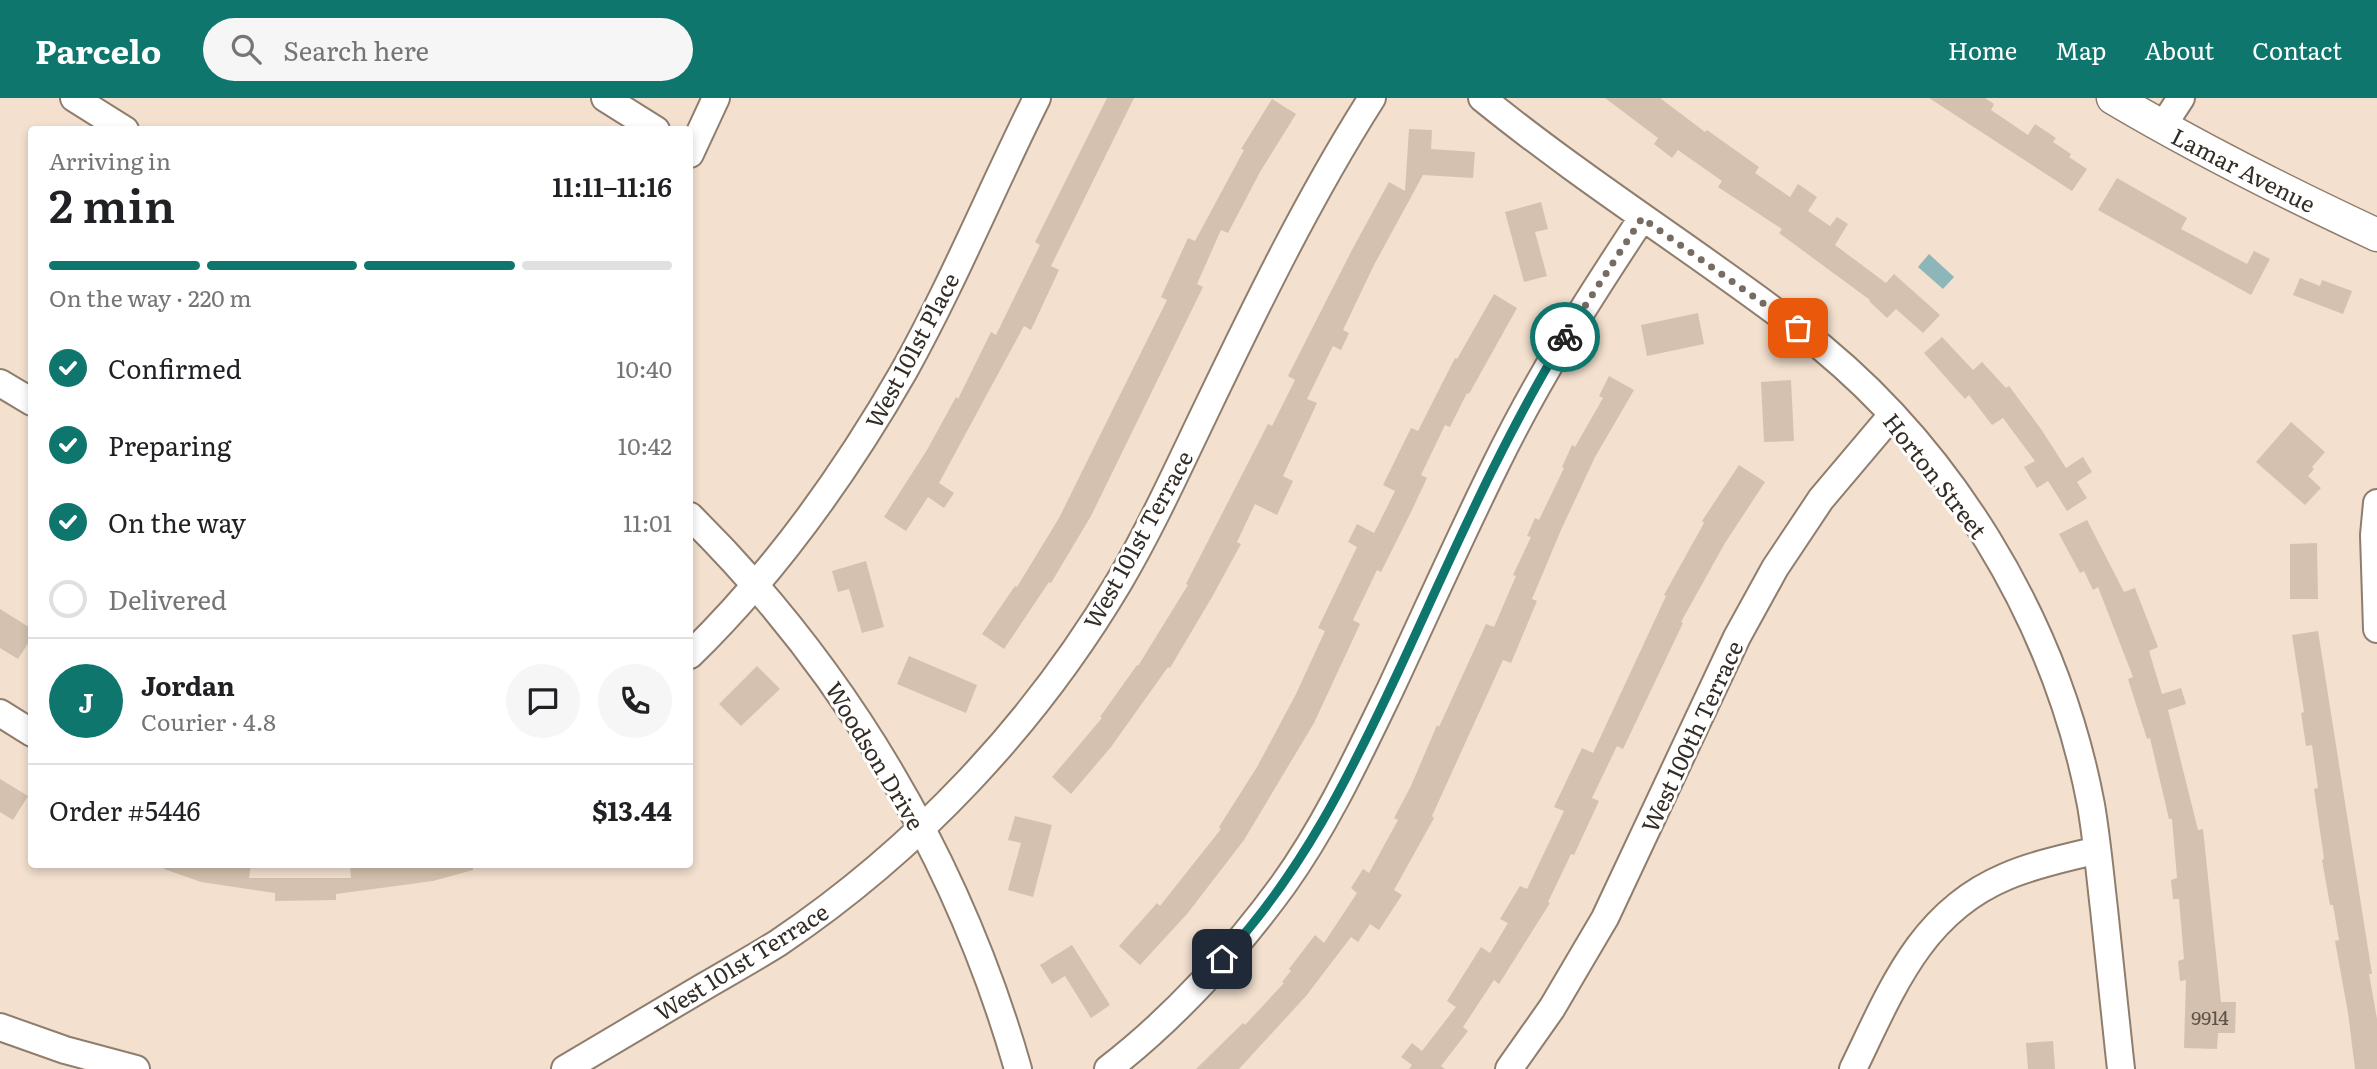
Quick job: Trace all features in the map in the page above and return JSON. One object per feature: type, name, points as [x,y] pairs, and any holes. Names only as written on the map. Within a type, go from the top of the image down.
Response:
[{"type":"street","points":[[74,98],[119,126]]},
{"type":"street","points":[[605,98],[650,126]]},
{"type":"street","points":[[693,146],[716,98]]},
{"type":"street","name":"West 101st Place","points":[[693,652],[722,624],[755,585],[819,505],[863,440],[934,312],[1037,98]]},
{"type":"street","name":"West 101st Terrace","points":[[565,1069],[777,943],[845,894],[889,859],[921,828],[965,785],[1021,723],[1073,653],[1119,582],[1149,528],[1279,259],[1338,151],[1372,98]]},
{"type":"street","name":"Horton Street","points":[[1482,98],[1642,218],[1798,328],[1853,375],[1892,415],[1969,510],[2018,594],[2050,663],[2075,739],[2091,805],[2121,1069]]},
{"type":"street","name":"Lamar Avenue","points":[[2113,98],[2279,190],[2377,235]]},
{"type":"street","points":[[2162,127],[2181,98]]},
{"type":"street","points":[[1108,1069],[1170,1015],[1240,940],[1284,884],[1356,762],[1496,463],[1544,371],[1642,218]]},
{"type":"street","points":[[0,383],[28,400]]},
{"type":"street","name":"West 100th Terrace","points":[[1509,1069],[1552,1008],[1605,918],[1737,637],[1775,568],[1821,499],[1892,415]]},
{"type":"street","points":[[2377,503],[2374,536],[2377,629]]},
{"type":"street","name":"Woodson Drive","points":[[693,519],[799,636],[896,778],[975,943],[1017,1069]]},
{"type":"street","points":[[0,713],[28,730]]},
{"type":"street","points":[[1853,1069],[1909,958],[1934,926],[1952,909],[2002,878],[2097,850]]},
{"type":"street","points":[[0,1027],[65,1050],[136,1069]]},
{"type":"water","points":[[1929,254],[1954,277],[1943,289],[1918,267]]},
{"type":"building","points":[[1107,98],[1134,98],[1051,266],[1059,270],[1031,330],[1024,326],[939,483],[954,493],[944,508],[928,497],[906,531],[884,517],[927,450],[956,397],[958,399],[991,332],[996,335],[1040,245],[1035,242]]},
{"type":"building","points":[[1605,98],[1660,98],[1705,132],[1707,130],[1759,167],[1755,173],[1790,197],[1798,184],[1817,197],[1808,211],[1830,226],[1837,217],[1848,224],[1835,245],[1886,283],[1894,274],[1940,315],[1923,333],[1896,309],[1887,318],[1870,300],[1779,233],[1782,229],[1718,187],[1722,181],[1678,150],[1672,158],[1654,144],[1658,138]]},
{"type":"building","points":[[1929,98],[1985,98],[1994,104],[1991,110],[2028,135],[2035,124],[2056,138],[2053,142],[2087,169],[2072,191]]},
{"type":"building","points":[[1272,99],[1296,114],[1260,172],[1228,233],[1221,230],[1197,284],[1203,287],[1091,516],[1051,583],[1049,582],[1004,649],[982,634],[1015,586],[1017,587],[1059,518],[1167,300],[1161,297],[1188,238],[1195,241],[1244,150],[1241,149]]},
{"type":"building","points":[[1409,129],[1432,130],[1431,149],[1475,152],[1473,178],[1423,175],[1374,265],[1343,330],[1349,333],[1341,350],[1333,346],[1307,399],[1317,403],[1283,476],[1293,481],[1277,515],[1255,504],[1237,542],[1241,544],[1170,668],[1168,667],[1111,747],[1071,794],[1052,777],[1102,718],[1100,717],[1138,666],[1188,585],[1186,584],[1268,424],[1272,426],[1295,380],[1288,376],[1389,182],[1405,191]]},
{"type":"building","points":[[2117,178],[2187,218],[2181,229],[2247,264],[2254,251],[2270,259],[2251,295],[2098,210]]},
{"type":"building","points":[[1541,202],[1548,229],[1535,232],[1547,276],[1524,282],[1505,212]]},
{"type":"building","points":[[2300,278],[2320,286],[2322,280],[2352,291],[2343,314],[2293,295]]},
{"type":"building","points":[[1494,294],[1517,308],[1450,427],[1445,425],[1421,475],[1427,478],[1411,512],[1381,572],[1377,570],[1353,620],[1360,624],[1314,723],[1244,840],[1187,914],[1140,965],[1119,946],[1157,903],[1160,906],[1221,829],[1219,827],[1257,767],[1296,694],[1325,631],[1318,628],[1357,547],[1348,542],[1357,524],[1374,533],[1395,491],[1383,485],[1411,428],[1418,431],[1455,358],[1457,359]]},
{"type":"building","points":[[1698,313],[1704,344],[1647,356],[1641,325]]},
{"type":"building","points":[[1942,337],[1973,370],[1982,362],[2006,388],[2009,386],[2066,468],[2083,457],[2092,472],[2077,482],[2087,498],[2067,511],[2048,481],[2037,488],[2024,467],[2035,461],[2003,418],[1992,425],[1969,395],[1965,399],[1924,353]]},
{"type":"building","points":[[1609,376],[1634,390],[1595,457],[1561,530],[1532,599],[1537,601],[1511,663],[1503,660],[1432,816],[1434,818],[1394,890],[1402,895],[1379,930],[1370,924],[1358,942],[1351,937],[1306,996],[1239,1069],[1196,1069],[1243,1023],[1245,1025],[1284,983],[1282,982],[1291,971],[1289,969],[1315,935],[1324,943],[1357,893],[1351,888],[1363,869],[1369,873],[1398,820],[1394,818],[1486,624],[1494,627],[1516,576],[1513,575],[1531,537],[1527,536],[1535,518],[1539,520],[1572,445],[1575,447],[1603,398],[1599,396]]},
{"type":"building","points":[[1791,380],[1794,441],[1764,442],[1761,382]]},
{"type":"building","points":[[2291,422],[2325,452],[2308,476],[2321,488],[2305,505],[2256,462]]},
{"type":"building","points":[[1739,465],[1765,482],[1725,543],[1681,622],[1683,623],[1623,749],[1617,746],[1592,798],[1599,801],[1574,855],[1571,854],[1548,902],[1550,903],[1499,984],[1494,980],[1463,1027],[1468,1031],[1441,1066],[1445,1069],[1409,1069],[1412,1065],[1401,1057],[1412,1043],[1422,1051],[1456,1007],[1447,1001],[1481,947],[1490,953],[1508,923],[1500,919],[1520,886],[1527,889],[1564,811],[1554,807],[1582,748],[1593,753],[1666,596],[1664,595],[1704,523],[1702,521]]},
{"type":"building","points":[[2087,520],[2124,592],[2135,588],[2158,647],[2149,651],[2162,694],[2181,688],[2186,704],[2168,710],[2198,830],[2203,829],[2221,1002],[2236,1002],[2235,1033],[2218,1033],[2217,1049],[2184,1048],[2186,980],[2180,981],[2178,961],[2184,959],[2179,899],[2173,899],[2171,880],[2177,878],[2172,819],[2169,819],[2150,738],[2147,739],[2128,679],[2133,677],[2098,587],[2093,590],[2084,571],[2080,573],[2059,534]]},
{"type":"building","points":[[2317,543],[2318,599],[2290,599],[2290,544]]},
{"type":"building","points":[[866,561],[884,627],[862,633],[849,589],[838,592],[832,571]]},
{"type":"building","points":[[0,609],[28,626],[28,643],[18,659],[0,648]]},
{"type":"building","points":[[2318,631],[2372,974],[2369,974],[2377,1019],[2377,1069],[2355,1069],[2335,941],[2339,940],[2322,860],[2314,789],[2318,788],[2312,745],[2306,746],[2301,713],[2304,712],[2292,635]]},
{"type":"building","points":[[909,656],[977,685],[966,713],[897,684]]},
{"type":"building","points":[[757,666],[780,689],[741,726],[719,704]]},
{"type":"building","points":[[0,779],[28,796],[13,820],[0,812]]},
{"type":"building","points":[[1015,816],[1052,825],[1033,897],[1008,890],[1021,843],[1008,840]]},
{"type":"building","points":[[250,868],[249,878],[351,878],[350,868],[473,870],[433,881],[336,894],[336,900],[275,901],[275,893],[201,882],[164,869]]},
{"type":"building","points":[[1072,945],[1110,1005],[1091,1018],[1065,976],[1052,984],[1040,965]]},
{"type":"building","points":[[2053,1041],[2055,1069],[2028,1069],[2026,1043]]},
{"type":"way so far","points":[[1565,337],[1642,218],[1798,328]]},
{"type":"route","points":[[1222,959],[1284,884],[1356,762],[1496,463],[1565,337]]}]
